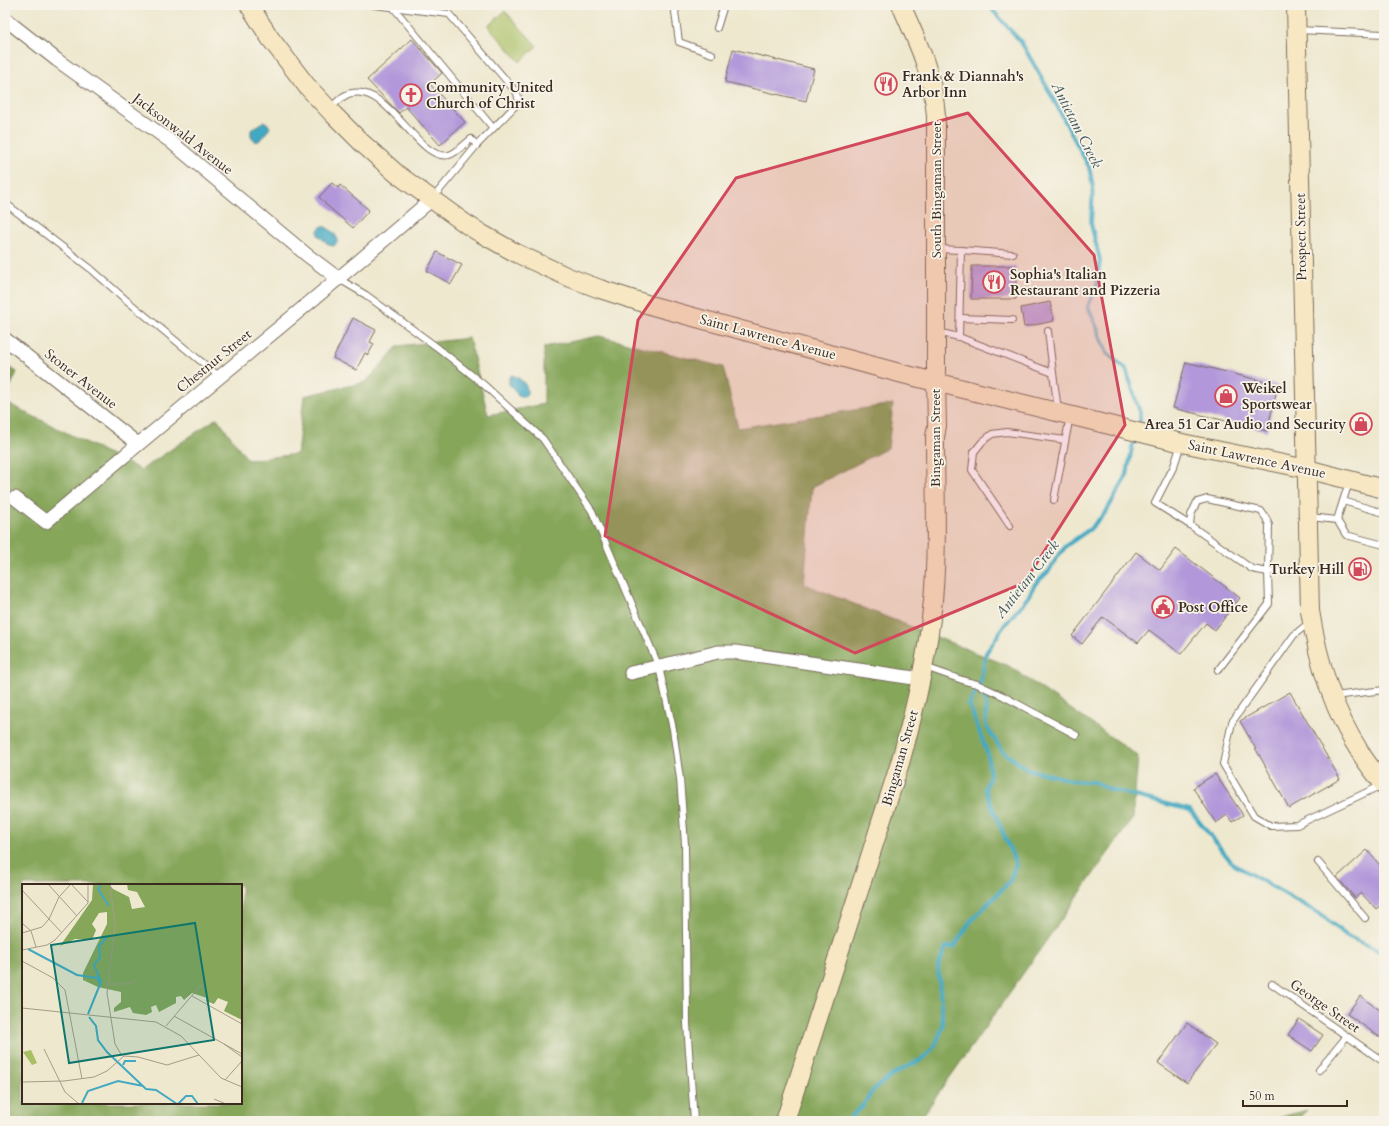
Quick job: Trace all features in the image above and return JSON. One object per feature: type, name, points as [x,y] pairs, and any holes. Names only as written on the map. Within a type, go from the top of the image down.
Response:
[{"type":"street","name":"Saint Lawrence Avenue","points":[[249,5],[270,38],[288,62],[328,110],[397,174],[466,224],[516,253],[549,269],[600,289],[668,310],[936,381],[1182,443],[1307,470],[1384,489]]},
{"type":"street","name":"South Bingaman Street","points":[[901,5],[929,71],[936,116],[936,381]]},
{"type":"street","name":"Prospect Street","points":[[1296,5],[1309,569],[1312,621],[1319,660],[1332,697],[1360,752],[1384,784]]},
{"type":"street","name":"Jacksonwald Avenue","points":[[5,19],[57,60],[170,141],[307,255],[339,279]]},
{"type":"street","name":"Chestnut Street","points":[[15,498],[46,522],[138,444],[339,279],[432,199]]},
{"type":"street","name":"Stoner Avenue","points":[[5,339],[138,444]]},
{"type":"street","name":"Bingaman Street","points":[[785,1121],[900,764],[923,673],[933,599],[935,554],[935,436],[937,426],[936,381]]},
{"type":"street","points":[[631,674],[718,652],[735,652],[923,673]]},
{"type":"lane","points":[[374,5],[449,14],[517,93],[519,102],[477,145],[432,199]]},
{"type":"lane","points":[[678,5],[675,12],[679,42],[712,54]]},
{"type":"lane","points":[[717,28],[724,5]]},
{"type":"lane","points":[[393,7],[494,128]]},
{"type":"lane","points":[[1296,30],[1384,34]]},
{"type":"lane","points":[[328,110],[345,95],[352,92],[362,92],[372,96],[389,108],[427,148],[440,156],[449,155],[471,139],[477,145]]},
{"type":"lane","points":[[5,203],[91,269],[220,377]]},
{"type":"lane","points":[[936,249],[1013,254]]},
{"type":"lane","points":[[959,337],[961,250]]},
{"type":"lane","points":[[339,279],[366,295],[438,348],[483,384],[543,439],[592,511],[659,667],[673,729],[680,778],[685,844],[687,1024],[694,1121]]},
{"type":"lane","points":[[960,318],[1012,320]]},
{"type":"lane","points":[[1048,330],[1053,374],[1064,413],[1065,440],[1054,500]]},
{"type":"lane","points":[[936,331],[959,337],[1053,374]]},
{"type":"lane","points":[[1010,526],[972,470],[974,452],[982,442],[992,434],[1007,432],[1065,440]]},
{"type":"lane","points":[[1182,443],[1174,466],[1155,503],[1190,525],[1252,569],[1268,572],[1309,569]]},
{"type":"lane","points":[[1350,480],[1337,520],[1346,535],[1384,545]]},
{"type":"lane","points":[[1190,525],[1191,514],[1197,502],[1207,499],[1261,511],[1269,526],[1269,604],[1218,670]]},
{"type":"lane","points":[[1343,501],[1384,512]]},
{"type":"lane","points":[[1308,517],[1337,520]]},
{"type":"lane","points":[[1312,621],[1294,635],[1232,722],[1223,764],[1254,816],[1271,826],[1297,824],[1384,784]]},
{"type":"lane","points":[[923,673],[984,687],[1076,735]]},
{"type":"lane","points":[[1332,697],[1384,690]]},
{"type":"lane","points":[[1318,862],[1366,918]]},
{"type":"lane","name":"George Street","points":[[1272,984],[1384,1062]]},
{"type":"lane","points":[[1319,1070],[1347,1036]]},
{"type":"highlighted area","points":[[968,113],[1094,255],[1125,425],[1024,583],[855,653],[605,536],[638,320],[736,178]]},
{"type":"green space","points":[[505,11],[537,46],[520,62],[488,26]]},
{"type":"green space","points":[[599,336],[723,367],[738,428],[893,404],[888,448],[812,487],[804,584],[1009,666],[1138,756],[1133,818],[919,1121],[5,1121],[5,402],[141,470],[217,418],[248,460],[297,454],[304,396],[366,382],[398,346],[469,338],[488,415],[544,404],[544,347]]},
{"type":"green space","points":[[5,365],[17,372],[5,399]]},
{"type":"green space","points":[[1307,1110],[1297,1121],[1266,1121]]},
{"type":"water","points":[[264,121],[270,128],[259,141],[256,142],[251,136],[251,130]]},
{"type":"water","points":[[322,226],[330,230],[336,236],[338,241],[334,246],[329,245],[318,235],[318,230]]},
{"type":"water","points":[[512,375],[521,380],[526,386],[526,396],[519,396],[509,384],[509,377]]},
{"type":"building","name":"Community United Church of Christ","points":[[412,39],[442,73],[430,84],[465,122],[440,145],[406,107],[399,113],[367,80]]},
{"type":"building","points":[[733,49],[814,69],[806,101],[725,82]]},
{"type":"building","points":[[332,183],[338,188],[340,185],[369,210],[353,228],[319,197]]},
{"type":"building","points":[[437,252],[462,265],[451,284],[427,271]]},
{"type":"building","name":"Sophia's Italian Restaurant and Pizzeria","points":[[972,266],[1016,266],[1016,299],[971,299]]},
{"type":"building","points":[[1050,302],[1054,321],[1024,327],[1021,308]]},
{"type":"building","points":[[353,318],[376,330],[370,342],[374,344],[368,355],[365,353],[356,370],[333,358]]},
{"type":"building","name":"Weikel Sportswear","points":[[1186,362],[1278,385],[1267,431],[1173,408]]},
{"type":"building","name":"Post Office","points":[[1176,549],[1240,598],[1215,630],[1206,623],[1181,654],[1149,630],[1138,643],[1103,617],[1082,644],[1072,636],[1136,552],[1160,570]]},
{"type":"building","points":[[1290,692],[1340,779],[1289,808],[1240,721]]},
{"type":"building","points":[[1215,774],[1243,815],[1232,822],[1227,815],[1216,823],[1193,788]]},
{"type":"building","points":[[1367,850],[1384,870],[1384,902],[1376,909],[1361,893],[1355,898],[1337,877]]},
{"type":"building","points":[[1360,996],[1384,1013],[1384,1040],[1347,1014]]},
{"type":"building","points":[[1299,1019],[1323,1035],[1312,1051],[1288,1035]]},
{"type":"building","points":[[1187,1023],[1216,1044],[1187,1083],[1158,1063]]},
{"type":"waterway","name":"Antietam Creek","points":[[988,5],[1021,42],[1047,87],[1089,167],[1093,187],[1091,224],[1100,260],[1097,285],[1088,306],[1107,353],[1126,369],[1140,413],[1140,429]]},
{"type":"waterway","name":"Antietam Creek","points":[[847,1121],[863,1105],[874,1089],[897,1072],[924,1058],[935,1046],[943,1026],[938,967],[946,947],[954,947],[970,922],[1010,881],[1016,864],[985,788],[990,776],[988,755],[969,704],[980,684],[986,653],[1004,626],[1028,597],[1035,584],[1049,571],[1067,545],[1090,529],[1106,512],[1127,475],[1132,447],[1136,437]]},
{"type":"waterway","points":[[980,685],[986,705],[986,726],[1003,752],[1027,769],[1075,781],[1095,782],[1108,789],[1190,810],[1233,864],[1320,914],[1347,936],[1384,953]]},
{"type":"place","name":"Frank & Diannah's Arbor Inn","points":[[886,84]]},
{"type":"place","name":"Community United Church of Christ","points":[[411,95]]},
{"type":"place","name":"Sophia's Italian Restaurant and Pizzeria","points":[[994,282]]},
{"type":"place","name":"Weikel Sportswear","points":[[1226,396]]},
{"type":"place","name":"Area 51 Car Audio and Security","points":[[1361,424]]},
{"type":"place","name":"Turkey Hill","points":[[1360,569]]},
{"type":"place","name":"Post Office","points":[[1163,607]]}]
